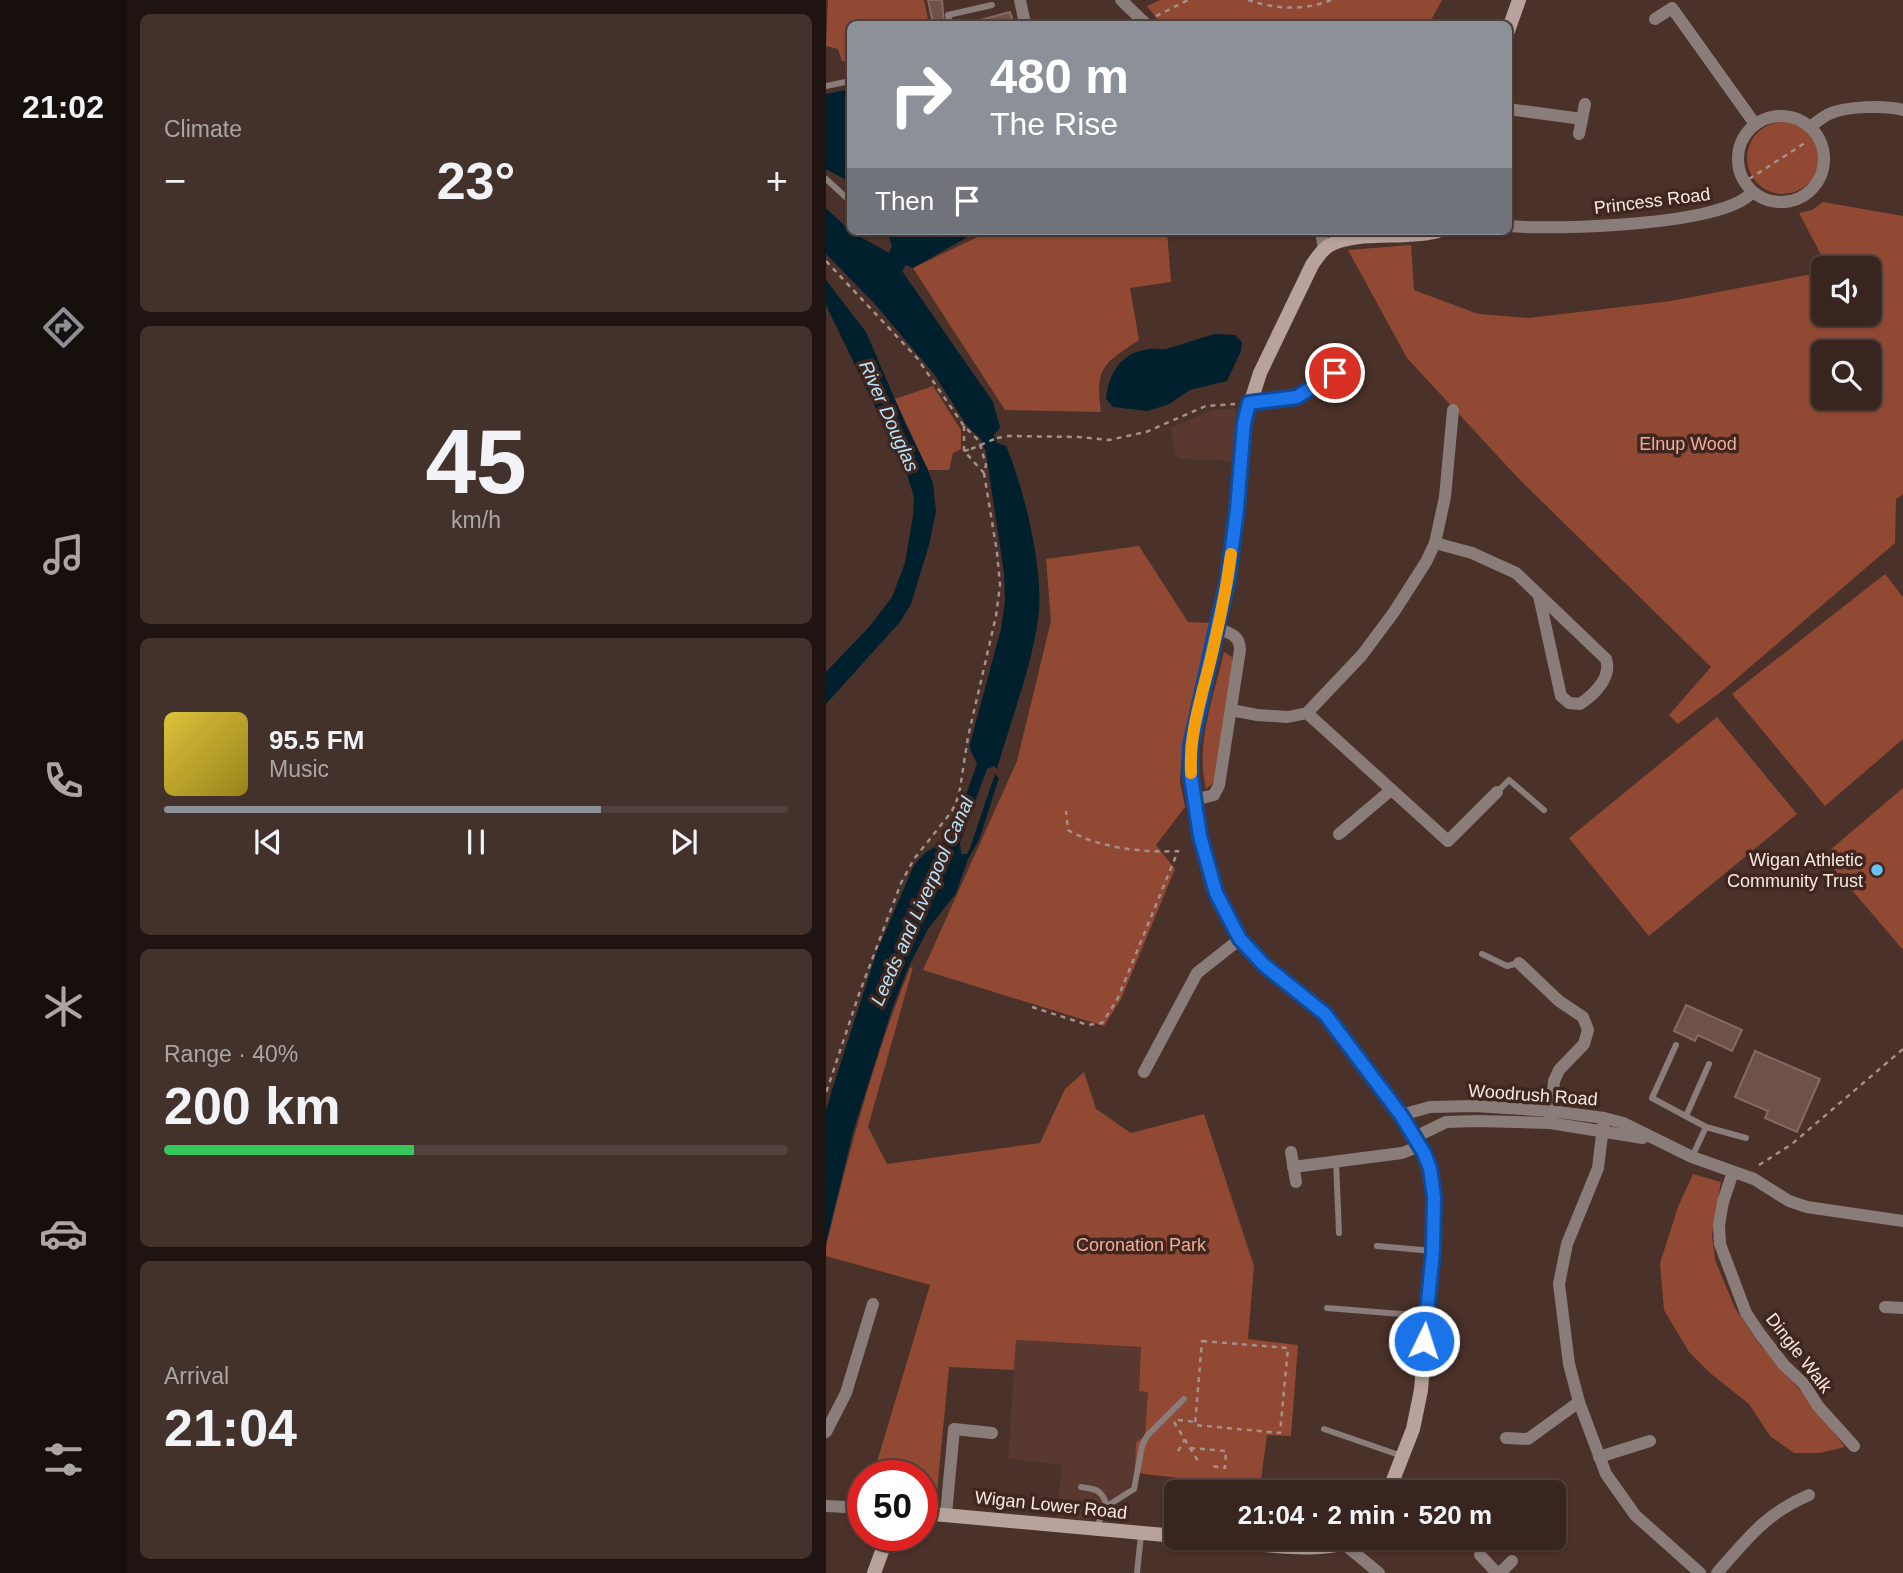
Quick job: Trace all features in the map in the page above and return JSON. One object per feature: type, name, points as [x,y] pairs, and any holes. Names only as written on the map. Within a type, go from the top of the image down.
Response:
[{"type":"main road","points":[[1512,21],[1519,0]]},
{"type":"main road","points":[[1374,235],[1337,242],[1318,256],[1260,373],[1249,403],[1244,423],[1234,531],[1218,629],[1191,745],[1191,777],[1200,836],[1216,893],[1240,939],[1264,965],[1325,1014],[1401,1115],[1418,1141],[1430,1168],[1433,1184],[1433,1251],[1418,1408],[1404,1457],[1394,1480]]},
{"type":"main road","name":"Wigan Lower Road","points":[[938,1514],[1164,1535]]},
{"type":"main road","points":[[874,1573],[882,1551]]},
{"type":"street","points":[[1020,0],[1024,21]]},
{"type":"street","points":[[1121,0],[1141,21]]},
{"type":"street","points":[[1136,0],[1142,21]]},
{"type":"street","points":[[1656,19],[1672,8],[1755,124]]},
{"type":"street","points":[[1579,134],[1584,104]]},
{"type":"street","points":[[1814,132],[1828,114],[1836,111],[1889,107],[1903,110]]},
{"type":"street","points":[[1512,110],[1582,119]]},
{"type":"street","points":[[1778,116],[1801,120],[1814,132],[1823,148],[1824,162],[1821,176],[1803,197],[1791,202],[1777,203],[1764,200],[1748,187],[1738,170],[1737,157],[1740,144],[1755,124],[1778,116]]},
{"type":"street","name":"Princess Road","points":[[1512,226],[1615,226],[1722,210],[1746,200],[1748,187]]},
{"type":"street","points":[[1322,235],[1324,249]]},
{"type":"street","points":[[1249,403],[1297,397],[1354,360]]},
{"type":"street","points":[[1231,710],[1288,717],[1307,713],[1362,655],[1394,612],[1426,562],[1434,543],[1445,497],[1452,410]]},
{"type":"street","points":[[1434,543],[1472,553],[1516,573],[1606,659],[1606,678],[1580,704],[1569,704],[1561,696],[1539,596]]},
{"type":"street","points":[[1194,800],[1209,797],[1217,790],[1231,710],[1240,644],[1233,634],[1218,629]]},
{"type":"street","points":[[1307,713],[1448,841],[1497,792]]},
{"type":"street","points":[[1339,834],[1391,790]]},
{"type":"street","points":[[1162,1068],[1147,1067],[1197,973],[1240,939]]},
{"type":"street","points":[[1519,963],[1536,971],[1559,1001],[1583,1017],[1588,1030],[1584,1044],[1559,1070],[1554,1081],[1551,1117]]},
{"type":"street","name":"Woodrush Road","points":[[1401,1115],[1430,1107],[1475,1106],[1603,1124],[1623,1123],[1692,1157],[1754,1180],[1789,1201],[1824,1212],[1903,1220]]},
{"type":"street","name":"Woodrush Road","points":[[1293,1167],[1402,1153],[1446,1122],[1551,1117]]},
{"type":"street","points":[[1603,1124],[1598,1168],[1567,1244],[1559,1284],[1569,1364],[1579,1402],[1606,1474],[1635,1515],[1700,1573]]},
{"type":"street","points":[[1291,1152],[1296,1182]]},
{"type":"street","name":"Dingle Walk","points":[[1733,1172],[1723,1202],[1719,1225],[1720,1244],[1746,1313],[1760,1335],[1784,1365],[1804,1384],[1818,1406],[1843,1426],[1854,1446]]},
{"type":"street","points":[[826,1432],[846,1393],[873,1304]]},
{"type":"street","points":[[1885,1307],[1903,1308]]},
{"type":"street","points":[[1506,1438],[1528,1439],[1579,1402]]},
{"type":"street","points":[[946,1514],[954,1429],[992,1433]]},
{"type":"street","points":[[1599,1457],[1650,1441]]},
{"type":"street","points":[[1717,1573],[1759,1525],[1787,1504],[1809,1495]]},
{"type":"street","points":[[826,1506],[847,1507]]},
{"type":"street","points":[[1358,1550],[1379,1573]]},
{"type":"street","points":[[1480,1555],[1498,1573],[1512,1561]]},
{"type":"lane","points":[[949,21],[948,15],[992,5]]},
{"type":"lane","points":[[826,86],[847,82]]},
{"type":"lane","points":[[826,179],[847,198]]},
{"type":"lane","points":[[1497,792],[1509,780],[1544,810]]},
{"type":"lane","points":[[1482,954],[1507,966],[1519,963]]},
{"type":"lane","points":[[1676,1045],[1652,1098],[1706,1127],[1746,1138]]},
{"type":"lane","points":[[1686,1116],[1709,1064]]},
{"type":"lane","points":[[1692,1157],[1706,1127]]},
{"type":"lane","points":[[1336,1161],[1339,1233]]},
{"type":"lane","points":[[1377,1246],[1433,1251]]},
{"type":"lane","points":[[1327,1308],[1426,1316]]},
{"type":"lane","points":[[1097,1529],[1107,1506],[1134,1489],[1142,1446],[1147,1436],[1184,1399]]},
{"type":"lane","points":[[1324,1429],[1404,1457]]},
{"type":"lane","points":[[1081,1487],[1098,1489],[1104,1494],[1107,1506]]},
{"type":"lane","points":[[1137,1573],[1142,1533]]},
{"type":"path","points":[[1144,21],[1189,0]]},
{"type":"path","points":[[1248,1],[1265,6],[1296,8],[1314,7],[1331,0]]},
{"type":"path","points":[[1748,187],[1814,132]]},
{"type":"path","points":[[826,261],[917,358],[964,426],[979,441],[986,465],[1000,584],[994,626],[968,737],[960,796],[953,811],[914,859],[901,883],[859,994],[826,1093]]},
{"type":"path","points":[[964,452],[997,438],[1009,436],[1109,440],[1146,432],[1206,406],[1249,403]]},
{"type":"path","points":[[964,426],[964,452],[985,473]]},
{"type":"path","points":[[1032,1007],[1088,1025],[1102,1023],[1117,1000],[1178,851],[1136,851],[1079,837],[1068,830],[1066,811]]},
{"type":"path","points":[[1754,1180],[1759,1165],[1792,1144],[1903,1049]]},
{"type":"path","points":[[1202,1341],[1288,1348],[1280,1433],[1195,1425],[1196,1422],[1202,1341]]},
{"type":"path","points":[[1196,1422],[1172,1419],[1198,1461]]},
{"type":"path","points":[[1178,1451],[1185,1439]]},
{"type":"path","points":[[1190,1448],[1226,1451],[1225,1468],[1211,1466]]},
{"type":"shaded area","points":[[1236,408],[1233,461],[1181,459],[1175,455],[1170,428],[1213,410]]},
{"type":"shaded area","points":[[1016,1340],[1141,1347],[1139,1390],[1148,1391],[1145,1435],[1130,1486],[1089,1520],[1057,1516],[1062,1465],[1008,1459]]},
{"type":"green space","points":[[828,0],[924,0],[928,21],[847,21],[847,62],[842,61],[838,49],[826,46]]},
{"type":"green space","points":[[1160,0],[1442,0],[1431,21],[1159,21],[1147,6]]},
{"type":"green space","points":[[1776,122],[1790,122],[1809,132],[1819,151],[1819,165],[1809,184],[1790,194],[1776,194],[1757,184],[1747,165],[1747,151],[1757,132]]},
{"type":"green space","name":"Elnup Wood","points":[[1823,202],[1903,216],[1903,494],[1896,499],[1895,543],[1722,691],[1678,724],[1669,715],[1711,667],[1519,479],[1407,358],[1348,250],[1411,245],[1414,290],[1478,314],[1529,318],[1671,301],[1811,274],[1811,326],[1881,326],[1881,256],[1822,256],[1799,213],[1812,210]]},
{"type":"green space","points":[[982,235],[1167,235],[1171,282],[1130,288],[1139,340],[1104,368],[1099,385],[1101,412],[1005,410],[913,268]]},
{"type":"green space","points":[[933,386],[961,430],[961,449],[953,453],[949,470],[928,470],[895,399]]},
{"type":"green space","points":[[1139,546],[1188,622],[1211,623],[1182,751],[1180,781],[1185,807],[1156,845],[1175,869],[1121,999],[1104,1026],[923,970],[1017,761],[1051,621],[1046,559]]},
{"type":"green space","points":[[1885,574],[1903,597],[1903,739],[1825,806],[1732,694]]},
{"type":"green space","points":[[1224,652],[1232,657],[1232,665],[1216,777],[1206,789],[1203,772],[1204,737]]},
{"type":"green space","points":[[1717,717],[1797,814],[1649,936],[1569,838]]},
{"type":"green space","points":[[1903,788],[1903,950],[1823,856]]},
{"type":"green space","name":"Coronation Park","points":[[913,967],[868,1127],[887,1164],[1040,1143],[1065,1089],[1084,1072],[1096,1109],[1131,1133],[1204,1114],[1254,1266],[1248,1339],[1298,1345],[1291,1436],[1267,1435],[1261,1480],[1198,1480],[1135,1471],[1136,1443],[1145,1435],[1148,1392],[1139,1391],[1141,1347],[1016,1340],[1014,1370],[949,1367],[938,1481],[938,1460],[878,1460],[930,1285],[826,1256],[826,1247],[873,1071],[910,968]]},
{"type":"green space","points":[[1693,1174],[1721,1182],[1712,1235],[1715,1260],[1735,1308],[1759,1344],[1802,1392],[1845,1447],[1820,1453],[1794,1453],[1770,1436],[1749,1404],[1710,1373],[1689,1352],[1664,1310],[1660,1263],[1678,1207]]},
{"type":"water","points":[[847,90],[847,180],[826,169],[826,94]]},
{"type":"water","name":"Leeds and Liverpool Canal","points":[[826,208],[847,228],[847,235],[857,235],[889,253],[892,246],[888,235],[971,235],[913,268],[906,265],[902,271],[993,402],[1000,427],[994,435],[997,443],[1006,446],[1026,507],[1036,555],[1039,600],[1031,657],[997,769],[994,766],[987,769],[960,843],[961,854],[967,854],[970,848],[995,774],[999,778],[979,840],[968,859],[956,893],[928,929],[908,968],[892,1009],[853,1132],[826,1243],[826,1110],[877,951],[914,865],[926,852],[950,839],[977,764],[970,744],[1001,629],[1005,601],[1004,573],[986,452],[980,438],[967,426],[934,374],[874,303],[826,254]]},
{"type":"water","name":"River Douglas","points":[[826,280],[866,332],[928,470],[933,484],[936,511],[911,604],[900,622],[826,704],[826,672],[869,627],[892,597],[905,563],[914,497],[906,471],[826,305]]},
{"type":"water","points":[[1215,334],[1235,335],[1242,342],[1241,351],[1227,381],[1190,390],[1169,404],[1148,411],[1113,407],[1106,399],[1113,373],[1130,355],[1149,349],[1166,349]]},
{"type":"building","points":[[928,0],[942,0],[944,21],[932,21]]},
{"type":"building","points":[[1010,12],[1013,21],[977,21]]},
{"type":"building","points":[[1686,1005],[1742,1030],[1732,1051],[1698,1035],[1695,1041],[1674,1031]]},
{"type":"building","points":[[1755,1051],[1820,1079],[1797,1132],[1765,1118],[1768,1111],[1735,1097]]},
{"type":"slow traffic","points":[[1191,773],[1194,724],[1218,629],[1231,554]]},
{"type":"place","name":"Wigan Athletic Community Trust","points":[[1877,870]]},
{"type":"route","points":[[1335,373],[1297,397],[1249,403],[1244,423],[1228,578],[1194,724],[1191,777],[1200,836],[1216,893],[1240,939],[1264,965],[1325,1014],[1401,1115],[1424,1153],[1430,1168],[1434,1197],[1433,1251],[1424,1341]]}]
